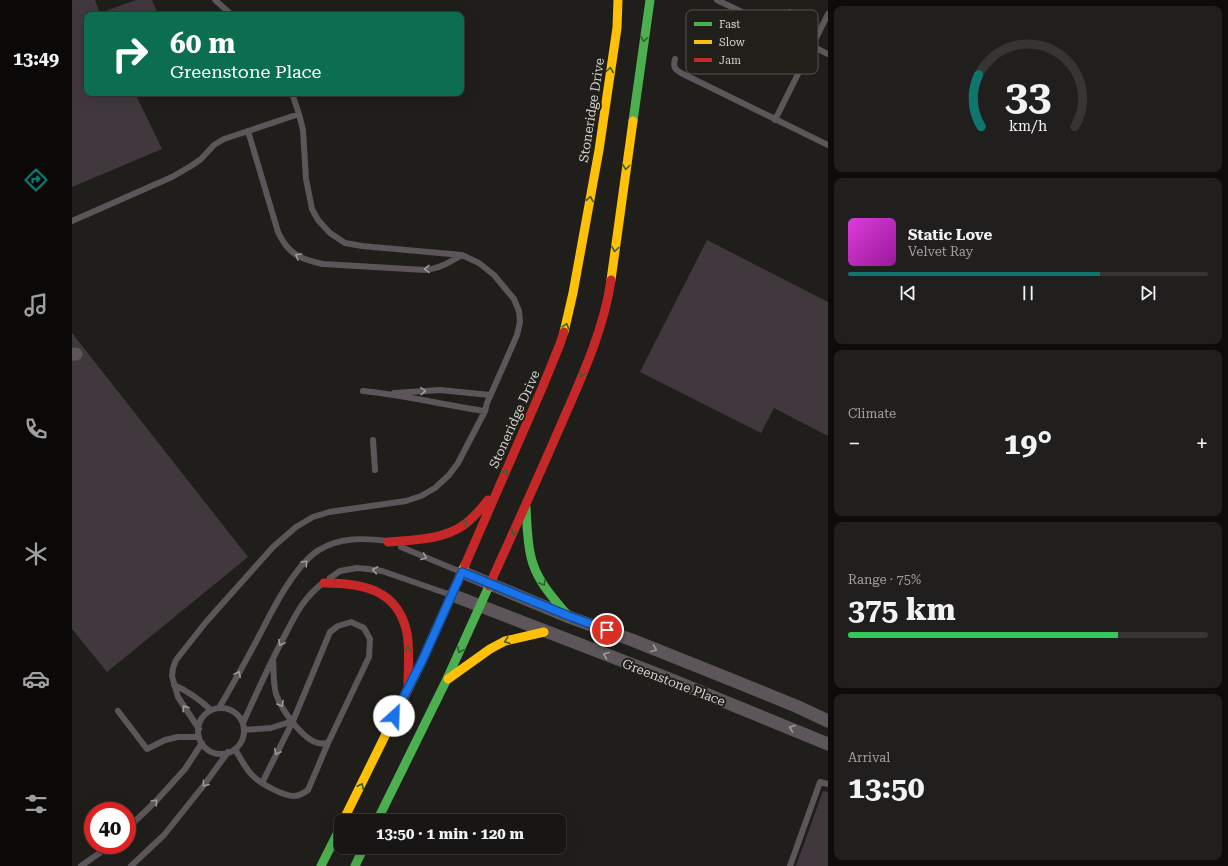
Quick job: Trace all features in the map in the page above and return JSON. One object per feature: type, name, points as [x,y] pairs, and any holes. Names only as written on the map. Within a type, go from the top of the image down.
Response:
[{"type":"street","name":"Stoneridge Drive","points":[[346,814],[422,661],[452,596],[560,344],[568,317],[599,150],[617,28],[618,0]]},
{"type":"street","points":[[380,814],[446,681],[526,504],[594,345],[609,295],[650,0]]},
{"type":"street","points":[[388,542],[428,539],[448,534],[472,518],[498,489]]},
{"type":"street","points":[[526,504],[527,529],[532,558],[538,574],[546,589],[569,616]]},
{"type":"street","name":"Greenstone Place","points":[[462,572],[796,706],[828,721]]},
{"type":"street","points":[[324,583],[349,584],[379,591],[397,608],[403,619],[407,632],[408,688]]},
{"type":"street","name":"Greenstone Place","points":[[452,596],[687,686],[828,744]]},
{"type":"street","points":[[446,681],[490,649],[505,641],[544,632]]},
{"type":"street","points":[[321,866],[334,840]]},
{"type":"street","points":[[355,866],[361,854]]},
{"type":"lane","points":[[215,0],[229,12]]},
{"type":"lane","points":[[717,0],[738,10]]},
{"type":"lane","points":[[818,35],[828,14]]},
{"type":"lane","points":[[818,49],[828,54]]},
{"type":"lane","points":[[675,59],[673,64],[676,71],[828,145]]},
{"type":"lane","points":[[774,120],[798,74]]},
{"type":"lane","points":[[199,729],[178,697],[174,685],[172,676],[176,660],[206,622],[273,547],[296,527],[313,517],[329,512],[406,502],[436,488],[458,463],[485,411],[486,403],[517,335],[520,322],[519,311],[514,299],[494,275],[479,264],[462,255],[362,246],[345,243],[330,233],[318,220],[312,209],[306,178],[303,130],[293,96]]},
{"type":"lane","points":[[72,221],[172,177],[201,159],[219,141],[299,114]]},
{"type":"lane","points":[[248,131],[278,232],[283,242],[294,254],[309,261],[323,264],[425,270],[439,267],[462,255]]},
{"type":"lane","points":[[384,393],[440,390],[490,395]]},
{"type":"lane","points":[[363,391],[384,393],[485,411]]},
{"type":"lane","points":[[373,440],[376,470]]},
{"type":"lane","points":[[219,708],[280,595],[294,575],[318,550],[350,539],[370,538],[388,542],[462,572]]},
{"type":"lane","points":[[243,723],[273,657],[298,610],[312,591],[340,572],[357,568],[368,568],[382,571],[452,596]]},
{"type":"lane","points":[[235,749],[254,777],[262,783],[276,791],[293,796],[308,790],[328,743],[369,657],[370,639],[364,628],[350,622],[338,626],[330,632],[293,721],[262,783]]},
{"type":"lane","points":[[273,657],[276,692],[280,703],[300,731],[310,740],[319,743],[328,743]]},
{"type":"lane","points":[[174,685],[194,696],[211,710]]},
{"type":"lane","points":[[227,708],[234,711],[239,716],[243,723],[244,730],[240,744],[235,749],[221,754],[207,749],[202,744],[199,736],[200,721],[205,714],[211,710],[227,708]]},
{"type":"lane","points":[[118,711],[147,749],[165,740],[178,737],[199,736]]},
{"type":"lane","points":[[244,730],[271,728],[293,721]]},
{"type":"lane","points":[[136,821],[156,802],[185,769],[202,744]]},
{"type":"lane","points":[[131,866],[164,835],[228,752]]},
{"type":"lane","points":[[790,866],[820,782],[828,784]]},
{"type":"lane","points":[[81,866],[98,854]]},
{"type":"building","points":[[72,0],[95,0],[100,12],[84,12],[84,96],[136,96],[162,149],[72,187]]},
{"type":"building","points":[[136,0],[152,0],[157,12],[103,12]]},
{"type":"building","points":[[707,240],[828,302],[828,436],[774,408],[761,433],[640,372]]},
{"type":"building","points":[[72,333],[248,557],[107,672],[72,629]]},
{"type":"building","points":[[823,791],[828,792],[828,866],[796,866]]},
{"type":"traffic: fast","points":[[633,121],[650,0]]},
{"type":"traffic: fast","points":[[526,507],[527,532],[533,565],[546,589],[569,617]]},
{"type":"traffic: fast","points":[[380,814],[446,681],[489,586]]},
{"type":"traffic: fast","points":[[321,866],[334,840]]},
{"type":"traffic: fast","points":[[355,866],[361,854]]},
{"type":"traffic: slow","points":[[564,332],[573,293],[599,150],[617,28],[618,0]]},
{"type":"traffic: slow","points":[[611,280],[633,121]]},
{"type":"traffic: slow","points":[[346,814],[422,661],[465,565]]},
{"type":"traffic: slow","points":[[448,679],[490,649],[505,641],[544,632]]},
{"type":"traffic: jam","points":[[489,586],[543,467],[583,373],[603,318],[611,280]]},
{"type":"traffic: jam","points":[[465,565],[543,386],[564,332]]},
{"type":"traffic: jam","points":[[388,542],[408,541],[446,534],[464,525],[488,500]]},
{"type":"traffic: jam","points":[[324,583],[338,583],[365,587],[387,598],[396,607],[402,618],[408,639],[408,685]]},
{"type":"route","points":[[394,716],[422,661],[462,572],[607,630]]}]
